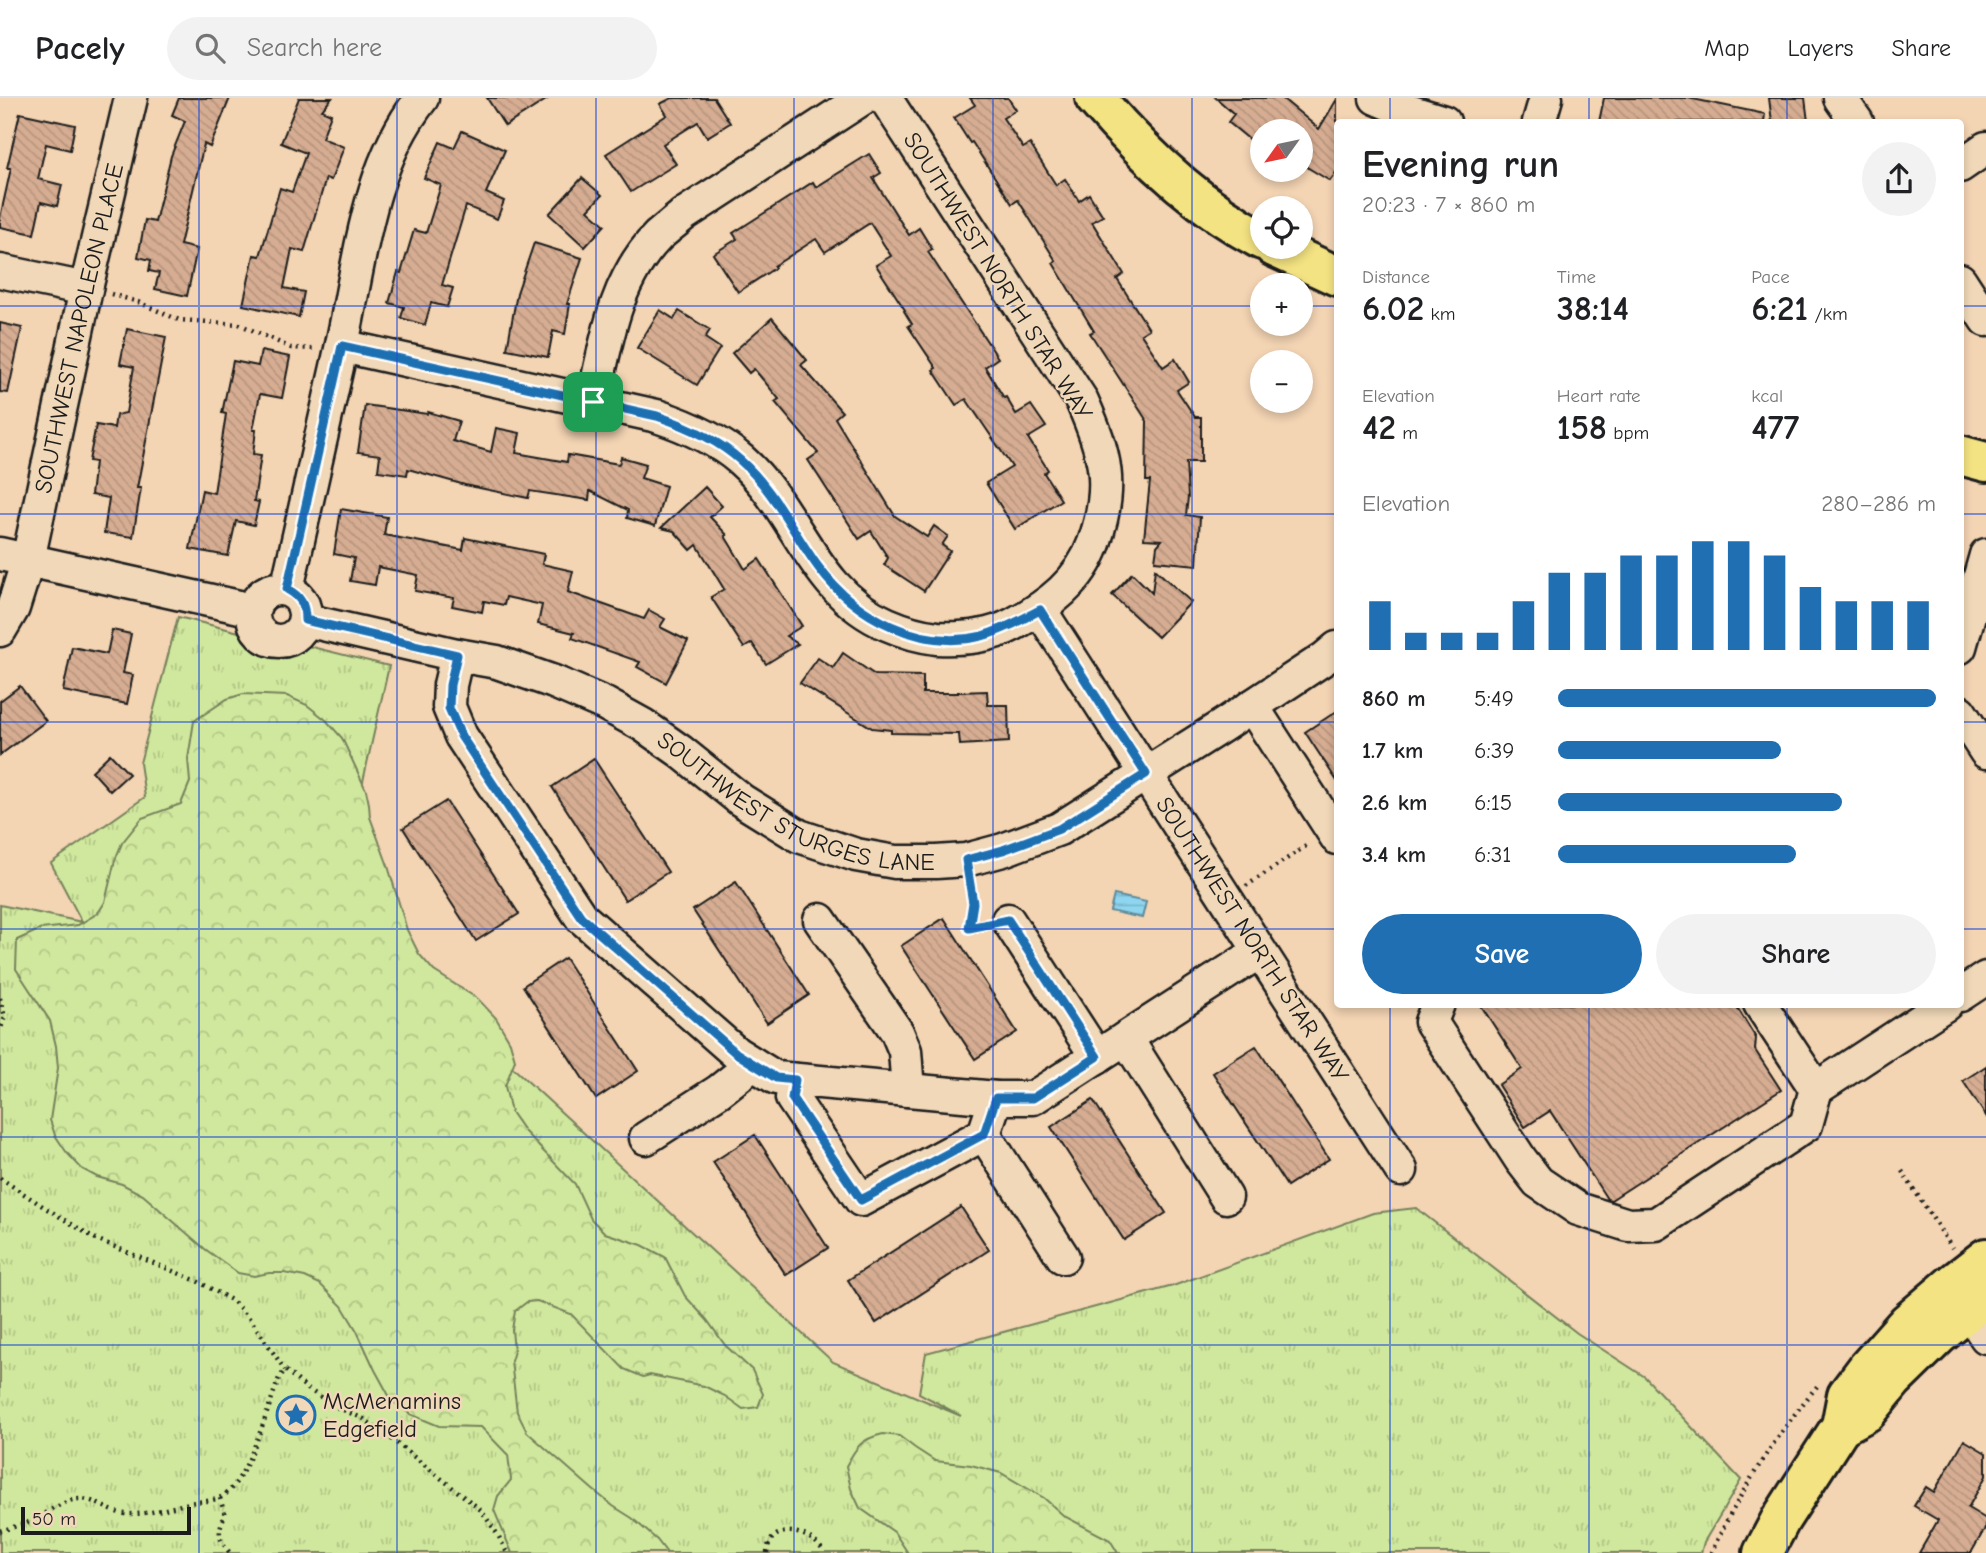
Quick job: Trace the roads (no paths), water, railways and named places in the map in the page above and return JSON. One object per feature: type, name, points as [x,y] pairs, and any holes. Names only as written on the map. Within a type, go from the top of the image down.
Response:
[{"type":"main road","points":[[1095,98],[1148,156],[1173,178],[1250,232]]},
{"type":"main road","points":[[1300,259],[1334,275]]},
{"type":"main road","points":[[1964,456],[1986,462]]},
{"type":"main road","points":[[1763,1553],[1781,1519],[1841,1426],[1867,1412],[1975,1292]]},
{"type":"street","name":"SOUTHWEST NAPOLEON PLACE","points":[[0,630],[13,608],[14,557],[86,289],[131,98]]},
{"type":"street","points":[[287,589],[380,173],[412,110],[422,98]]},
{"type":"street","points":[[593,402],[615,307],[642,256],[658,237],[683,215],[863,98]]},
{"type":"street","name":"SOUTHWEST NORTH STAR WAY","points":[[885,98],[1082,401],[1095,429],[1104,460],[1106,496],[1100,524],[1090,554],[1079,572],[1062,592],[1040,610],[1401,1170]]},
{"type":"street","points":[[1376,98],[1434,119]]},
{"type":"street","points":[[1540,119],[1546,98]]},
{"type":"street","points":[[1840,98],[1855,119]]},
{"type":"street","points":[[1964,163],[1986,148]]},
{"type":"street","points":[[0,271],[86,289]]},
{"type":"street","points":[[1964,286],[1986,320]]},
{"type":"street","points":[[342,346],[657,416],[684,425],[741,460],[777,503],[818,567],[848,600],[874,618],[908,633],[958,639],[980,636],[1009,627],[1040,610]]},
{"type":"street","points":[[1967,638],[1986,555]]},
{"type":"street","points":[[14,557],[253,610]]},
{"type":"street","points":[[275,588],[287,589],[298,596],[305,606],[305,620],[302,629],[293,637],[275,641],[258,630],[253,620],[253,610],[263,594],[275,588]]},
{"type":"street","name":"SOUTHWEST STURGES LANE","points":[[305,620],[497,662],[554,682],[605,704],[643,725],[741,800],[799,836],[856,855],[895,862],[966,860],[1003,850],[1059,829],[1252,706],[1334,650]]},
{"type":"street","points":[[457,655],[450,685],[449,708],[461,736],[581,917],[736,1053],[776,1078],[996,1098],[1033,1098],[1259,952]]},
{"type":"street","points":[[1252,706],[1334,834]]},
{"type":"street","points":[[1964,718],[1986,752]]},
{"type":"street","points":[[820,920],[897,1031],[905,1051],[908,1090]]},
{"type":"street","points":[[1008,920],[1097,1057]]},
{"type":"street","points":[[1964,992],[1986,978]]},
{"type":"street","points":[[1437,1008],[1432,1022],[1538,1182],[1578,1209],[1628,1225],[1656,1224],[1805,1125],[1816,1089],[1940,1008]]},
{"type":"street","points":[[1763,1008],[1816,1089]]},
{"type":"street","points":[[1126,1038],[1226,1197]]},
{"type":"street","points":[[646,1138],[719,1091],[753,1064]]},
{"type":"street","points":[[795,1080],[792,1098],[861,1200],[984,1134],[996,1098]]},
{"type":"street","points":[[984,1134],[1063,1257]]},
{"type":"water","points":[[1114,895],[1146,902],[1142,918],[1110,911]]},
{"type":"place","name":"McMenamins Edgefield","points":[[296,1415]]}]
